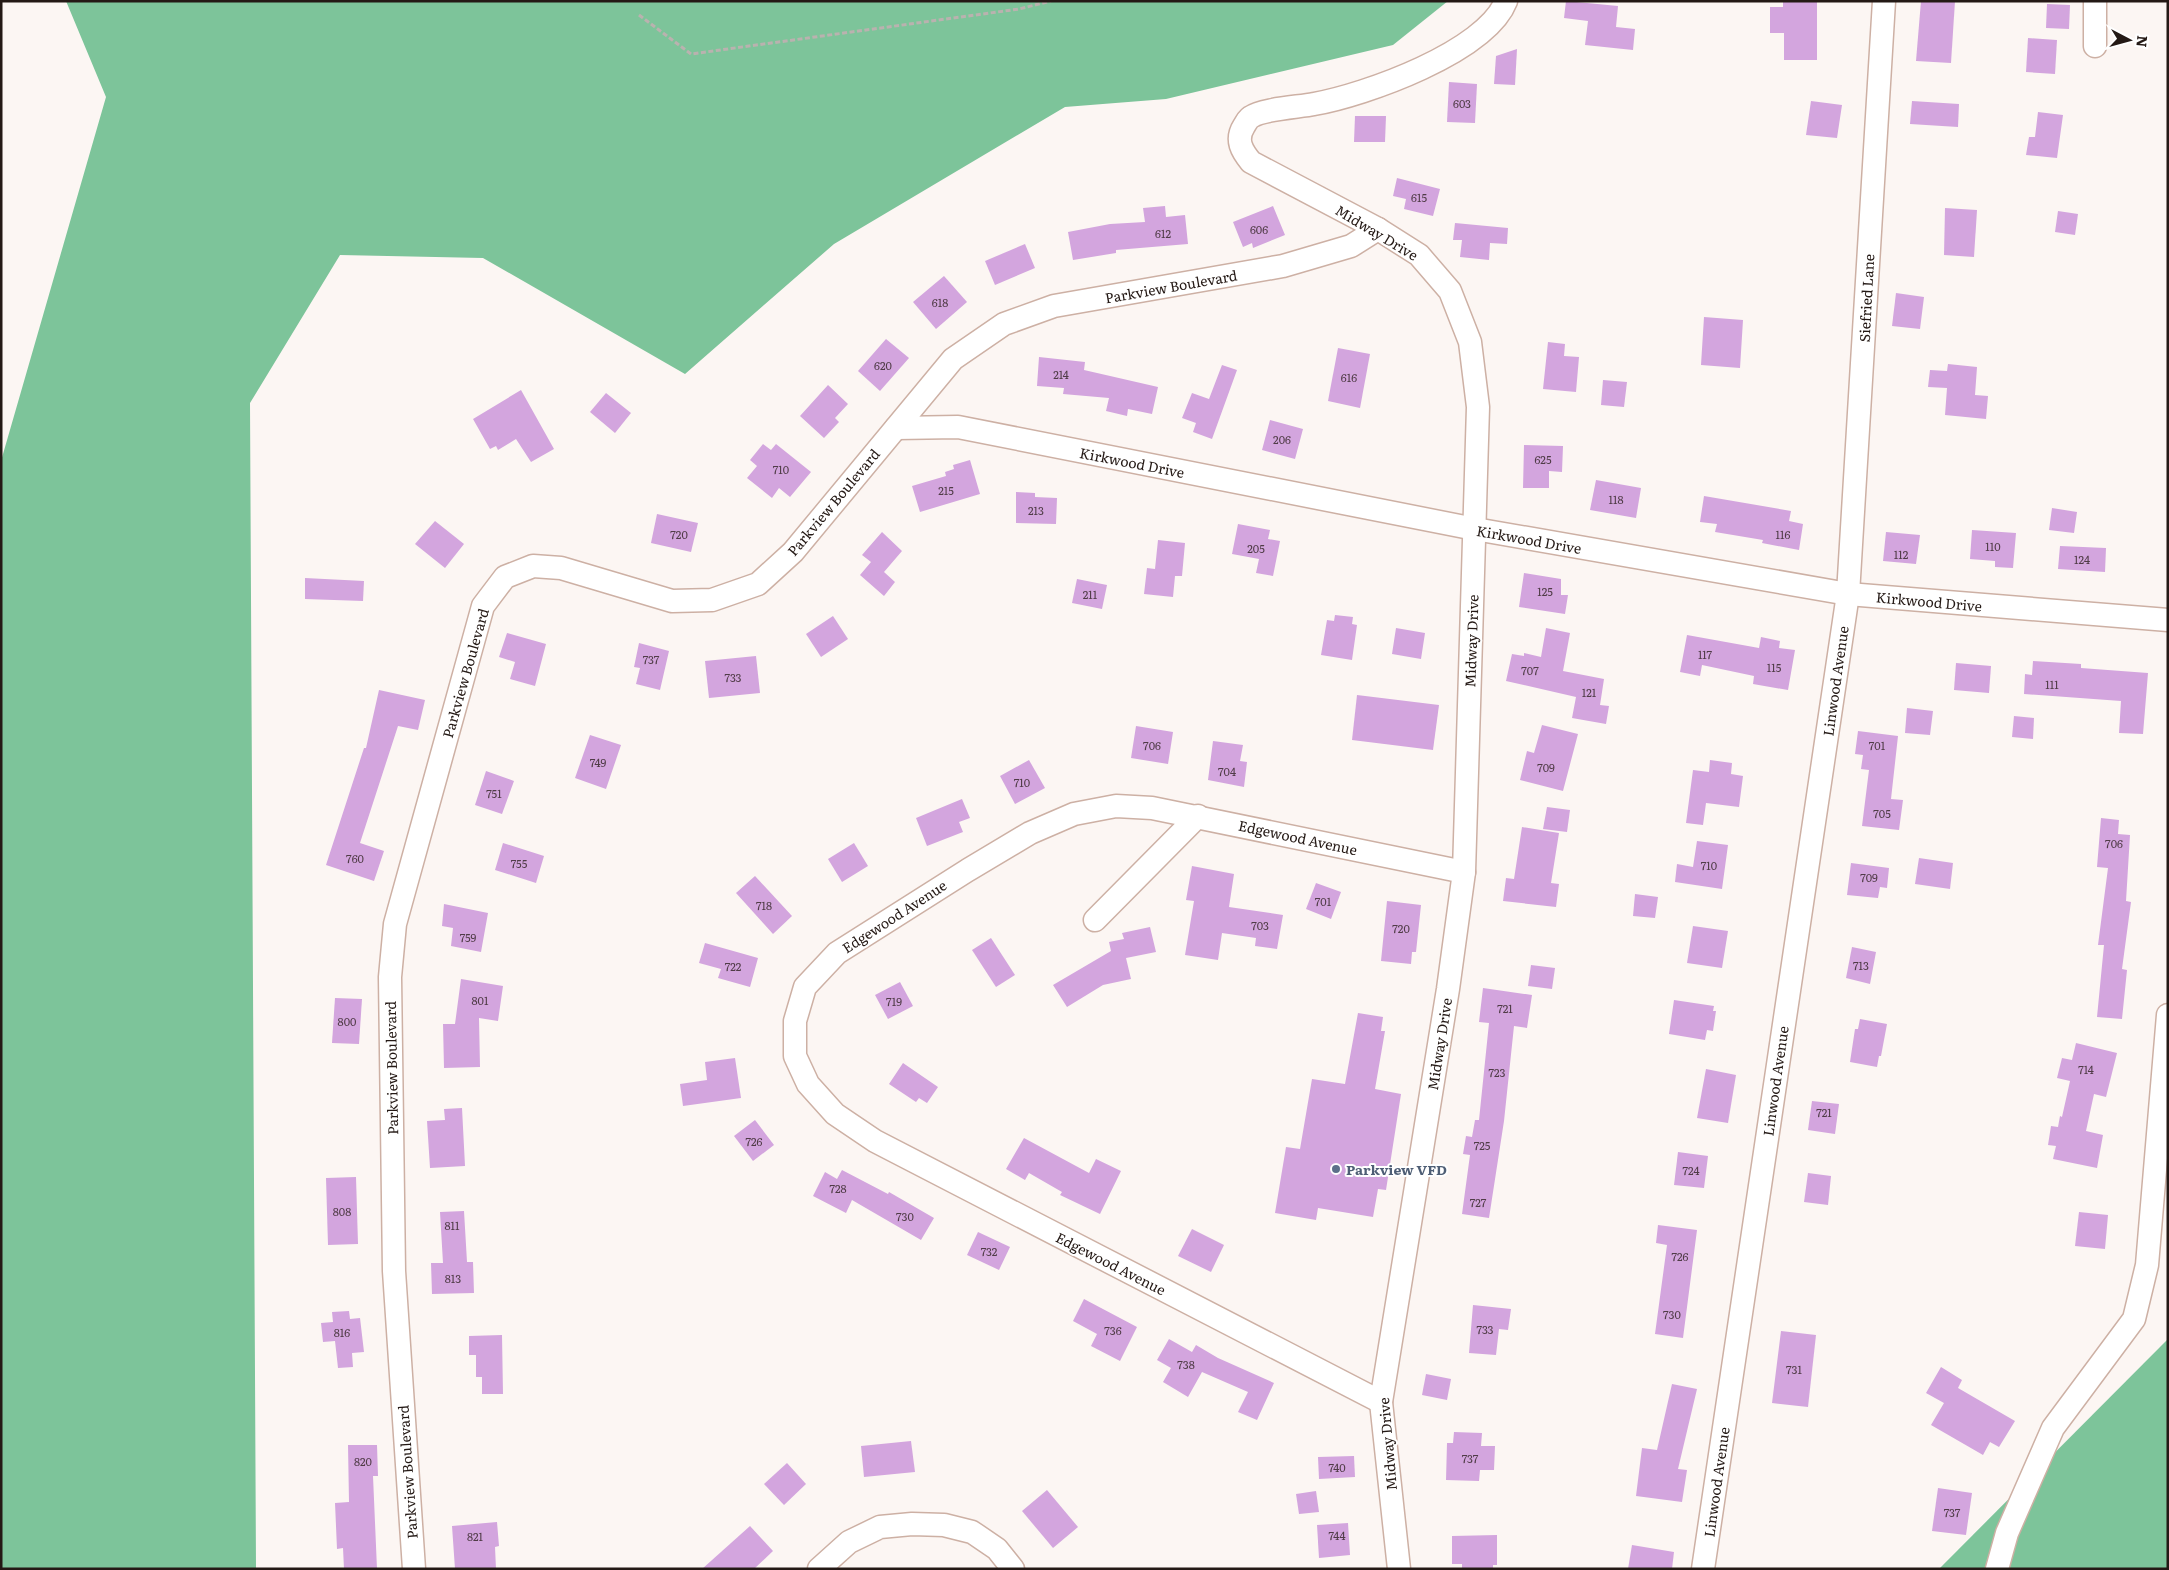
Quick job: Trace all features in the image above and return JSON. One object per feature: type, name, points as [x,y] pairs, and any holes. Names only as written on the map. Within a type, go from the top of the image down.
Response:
[{"type":"street","name":"Midway Drive","points":[[1399,1569],[1381,1402],[1448,989],[1464,872],[1478,406],[1470,342],[1450,291],[1419,255],[1378,229],[1251,162],[1240,149],[1239,133],[1250,117],[1272,110],[1315,104],[1364,93],[1405,75],[1470,42],[1502,10],[1506,1]]},
{"type":"street","name":"Siefried Lane","points":[[1848,594],[1884,1]]},
{"type":"street","points":[[2095,1],[2095,46]]},
{"type":"street","name":"Parkview Boulevard","points":[[414,1569],[394,1270],[390,977],[395,924],[483,606],[505,577],[533,566],[562,568],[672,601],[712,600],[758,584],[793,552],[953,359],[1004,324],[1054,306],[1283,266],[1351,246],[1378,229]]},
{"type":"street","name":"Kirkwood Drive","points":[[896,428],[958,427],[1475,529],[1848,594],[2168,620]]},
{"type":"street","name":"Linwood Avenue","points":[[1703,1569],[1848,594]]},
{"type":"street","name":"Edgewood Avenue","points":[[1381,1402],[875,1141],[835,1114],[808,1084],[795,1056],[795,1021],[805,987],[837,953],[968,870],[1030,834],[1074,814],[1116,806],[1152,808],[1464,872]]},
{"type":"street","points":[[1095,920],[1198,816]]},
{"type":"street","points":[[1997,1569],[2007,1534],[2052,1428],[2134,1319],[2147,1265],[2168,1015]]},
{"type":"street","points":[[819,1569],[849,1542],[880,1527],[912,1524],[944,1525],[972,1532],[997,1549],[1013,1569]]},
{"type":"path","points":[[639,15],[691,54],[1019,9],[1051,1]]},
{"type":"green space","points":[[66,1],[1448,1],[1393,45],[1166,99],[1065,107],[834,244],[685,374],[483,258],[340,255],[250,403],[256,1569],[1,1569],[1,461],[106,97]]},
{"type":"green space","points":[[2168,1339],[2168,1569],[1939,1569]]},
{"type":"building","points":[[1566,1],[1618,6],[1616,27],[1635,29],[1633,50],[1585,45],[1588,21],[1564,18]]},
{"type":"building","points":[[1783,1],[1817,1],[1817,60],[1784,60],[1784,33],[1770,33],[1770,7],[1783,7]]},
{"type":"building","points":[[1921,1],[1955,1],[1951,63],[1916,61]]},
{"type":"building","points":[[2047,4],[2070,5],[2069,29],[2046,28]]},
{"type":"building","points":[[2028,38],[2057,40],[2055,74],[2026,72]]},
{"type":"building","points":[[1517,49],[1515,85],[1494,84],[1496,56]]},
{"type":"building","points":[[1449,82],[1477,84],[1475,123],[1447,122]]},
{"type":"building","points":[[1811,101],[1842,105],[1837,138],[1806,135]]},
{"type":"building","points":[[1912,101],[1959,104],[1958,127],[1910,124]]},
{"type":"building","points":[[2038,112],[2063,115],[2057,158],[2026,155],[2029,137],[2035,137]]},
{"type":"building","points":[[1355,116],[1386,116],[1385,142],[1354,142]]},
{"type":"building","points":[[1397,178],[1440,189],[1433,216],[1404,209],[1406,199],[1393,196]]},
{"type":"building","points":[[1165,206],[1166,217],[1185,215],[1188,244],[1116,250],[1116,253],[1073,260],[1068,232],[1110,224],[1145,222],[1143,208]]},
{"type":"building","points":[[1273,206],[1285,235],[1253,248],[1252,243],[1243,247],[1233,222]]},
{"type":"building","points":[[1945,208],[1977,210],[1974,257],[1944,255]]},
{"type":"building","points":[[2058,211],[2078,214],[2075,235],[2055,232]]},
{"type":"building","points":[[1455,223],[1508,228],[1507,244],[1490,243],[1489,260],[1460,257],[1462,240],[1453,240]]},
{"type":"building","points":[[1025,244],[1035,268],[995,285],[985,261]]},
{"type":"building","points":[[944,276],[967,302],[936,329],[913,302]]},
{"type":"building","points":[[1896,293],[1924,297],[1920,329],[1892,326]]},
{"type":"building","points":[[1704,317],[1743,320],[1740,368],[1701,365]]},
{"type":"building","points":[[886,339],[909,358],[880,391],[858,371]]},
{"type":"building","points":[[1548,342],[1565,344],[1564,356],[1579,357],[1576,392],[1543,389]]},
{"type":"building","points":[[1338,348],[1370,354],[1360,408],[1328,401]]},
{"type":"building","points":[[1039,357],[1085,362],[1084,370],[1158,387],[1152,414],[1128,409],[1127,416],[1106,411],[1109,398],[1063,394],[1064,388],[1037,386]]},
{"type":"building","points":[[1948,364],[1977,367],[1975,395],[1988,396],[1986,419],[1945,415],[1947,388],[1928,387],[1930,370],[1947,371]]},
{"type":"building","points":[[1222,365],[1237,370],[1212,439],[1193,432],[1196,423],[1182,418],[1192,393],[1209,399]]},
{"type":"building","points":[[1603,380],[1627,382],[1624,407],[1601,405]]},
{"type":"building","points":[[828,385],[848,404],[835,418],[839,422],[824,438],[800,416]]},
{"type":"building","points":[[521,390],[554,449],[531,462],[516,439],[498,450],[496,446],[490,449],[473,419]]},
{"type":"building","points":[[606,393],[631,413],[615,433],[590,412]]},
{"type":"building","points":[[1270,420],[1303,429],[1295,459],[1262,450]]},
{"type":"building","points":[[763,444],[771,450],[776,444],[811,472],[790,497],[779,488],[772,498],[747,478],[757,466],[750,460]]},
{"type":"building","points":[[1524,445],[1563,446],[1562,472],[1549,471],[1549,488],[1523,488]]},
{"type":"building","points":[[970,460],[980,494],[920,512],[912,486],[946,476],[945,472],[954,469],[953,465]]},
{"type":"building","points":[[1596,480],[1641,488],[1636,518],[1590,510]]},
{"type":"building","points":[[1016,492],[1035,493],[1035,497],[1057,498],[1056,524],[1016,523]]},
{"type":"building","points":[[1704,496],[1791,511],[1789,521],[1803,524],[1799,550],[1762,543],[1763,540],[1715,532],[1717,524],[1700,522]]},
{"type":"building","points":[[2052,508],[2077,512],[2074,533],[2049,530]]},
{"type":"building","points":[[657,514],[698,523],[691,552],[651,543]]},
{"type":"building","points":[[435,521],[464,544],[445,568],[415,544]]},
{"type":"building","points":[[1238,524],[1270,530],[1268,539],[1280,541],[1273,576],[1256,573],[1259,559],[1232,554]]},
{"type":"building","points":[[1972,530],[2016,533],[2013,568],[1995,567],[1995,561],[1970,559]]},
{"type":"building","points":[[882,532],[902,551],[884,572],[895,582],[884,596],[860,575],[871,562],[862,555]]},
{"type":"building","points":[[1886,532],[1920,535],[1916,564],[1883,561]]},
{"type":"building","points":[[1158,540],[1185,543],[1182,576],[1175,576],[1173,597],[1144,594],[1147,568],[1155,569]]},
{"type":"building","points":[[2060,546],[2106,548],[2105,572],[2058,569]]},
{"type":"building","points":[[1524,573],[1561,579],[1561,595],[1568,595],[1565,614],[1519,607]]},
{"type":"building","points":[[305,578],[364,581],[363,601],[305,599]]},
{"type":"building","points":[[1077,579],[1107,585],[1102,609],[1072,603]]},
{"type":"building","points":[[1335,615],[1353,617],[1352,624],[1357,625],[1352,660],[1321,655],[1327,620],[1334,621]]},
{"type":"building","points":[[833,616],[848,639],[821,657],[806,634]]},
{"type":"building","points":[[1396,628],[1425,633],[1421,659],[1392,654]]},
{"type":"building","points":[[1546,628],[1570,633],[1563,671],[1604,679],[1600,705],[1609,706],[1606,724],[1572,718],[1576,697],[1506,681],[1512,654],[1524,656],[1524,653],[1541,657]]},
{"type":"building","points":[[507,633],[546,644],[535,686],[510,679],[515,662],[499,657]]},
{"type":"building","points":[[1687,635],[1759,648],[1761,637],[1780,641],[1779,648],[1795,650],[1788,690],[1753,684],[1754,676],[1702,665],[1700,676],[1680,672]]},
{"type":"building","points":[[639,643],[669,651],[660,690],[636,684],[640,668],[634,667]]},
{"type":"building","points":[[756,656],[760,693],[709,698],[705,661]]},
{"type":"building","points":[[2033,661],[2081,664],[2081,668],[2148,673],[2143,734],[2119,733],[2121,701],[2024,694],[2025,674],[2032,675]]},
{"type":"building","points":[[1956,663],[1991,666],[1989,693],[1954,690]]},
{"type":"building","points":[[379,690],[425,700],[418,730],[398,726],[360,843],[384,851],[374,881],[326,865],[364,748],[366,748]]},
{"type":"building","points":[[1357,695],[1439,705],[1433,750],[1352,740]]},
{"type":"building","points":[[1907,708],[1933,711],[1930,735],[1905,733]]},
{"type":"building","points":[[2014,716],[2034,718],[2033,739],[2012,737]]},
{"type":"building","points":[[1542,725],[1578,734],[1563,791],[1520,780],[1527,751],[1534,753]]},
{"type":"building","points":[[1136,726],[1173,732],[1168,764],[1131,758]]},
{"type":"building","points":[[1858,731],[1898,736],[1891,799],[1903,800],[1899,830],[1862,826],[1869,770],[1861,769],[1863,755],[1855,754]]},
{"type":"building","points":[[590,735],[621,745],[606,789],[575,778]]},
{"type":"building","points":[[1213,741],[1243,745],[1240,761],[1247,762],[1244,787],[1208,780]]},
{"type":"building","points":[[1029,760],[1045,788],[1015,804],[1000,776]]},
{"type":"building","points":[[1710,760],[1732,763],[1731,774],[1743,776],[1739,807],[1706,803],[1703,825],[1686,823],[1693,770],[1709,772]]},
{"type":"building","points":[[486,771],[514,781],[502,814],[475,805]]},
{"type":"building","points":[[962,799],[970,818],[959,822],[963,832],[927,846],[916,818]]},
{"type":"building","points":[[1547,807],[1570,810],[1567,832],[1543,829]]},
{"type":"building","points":[[2101,818],[2119,820],[2118,834],[2130,835],[2126,901],[2131,902],[2122,969],[2127,970],[2122,1019],[2097,1017],[2104,945],[2098,945],[2108,868],[2097,867]]},
{"type":"building","points":[[1522,827],[1559,833],[1551,883],[1559,884],[1556,907],[1503,901],[1506,878],[1514,879]]},
{"type":"building","points":[[1697,841],[1728,845],[1722,889],[1675,882],[1677,864],[1693,867]]},
{"type":"building","points":[[503,843],[544,856],[536,883],[495,870]]},
{"type":"building","points":[[854,843],[868,866],[842,882],[828,859]]},
{"type":"building","points":[[1919,858],[1953,863],[1950,889],[1915,884]]},
{"type":"building","points":[[1851,863],[1889,868],[1887,888],[1880,887],[1878,898],[1847,895]]},
{"type":"building","points":[[1192,866],[1234,874],[1229,907],[1283,915],[1277,949],[1255,946],[1256,938],[1222,933],[1218,960],[1185,955],[1194,901],[1186,900]]},
{"type":"building","points":[[755,876],[792,916],[773,934],[736,893]]},
{"type":"building","points":[[1316,883],[1341,892],[1331,919],[1306,909]]},
{"type":"building","points":[[1635,894],[1658,897],[1655,918],[1633,916]]},
{"type":"building","points":[[1387,901],[1421,905],[1416,952],[1412,952],[1411,964],[1381,961]]},
{"type":"building","points":[[444,904],[488,913],[481,952],[451,946],[453,928],[442,926]]},
{"type":"building","points":[[1693,926],[1728,931],[1722,968],[1687,963]]},
{"type":"building","points":[[1150,927],[1156,952],[1126,958],[1131,979],[1103,985],[1067,1007],[1053,985],[1111,951],[1109,942],[1124,939],[1122,933]]},
{"type":"building","points":[[991,938],[1015,975],[996,987],[972,950]]},
{"type":"building","points":[[705,943],[758,958],[750,987],[718,978],[721,969],[699,963]]},
{"type":"building","points":[[1852,947],[1876,952],[1870,984],[1846,978]]},
{"type":"building","points":[[1531,965],[1555,968],[1552,989],[1528,986]]},
{"type":"building","points":[[461,979],[503,986],[498,1021],[479,1018],[480,1067],[444,1068],[443,1024],[455,1024]]},
{"type":"building","points":[[900,982],[913,1006],[888,1019],[875,995]]},
{"type":"building","points":[[1483,988],[1532,995],[1527,1028],[1514,1026],[1504,1121],[1489,1218],[1462,1214],[1470,1155],[1463,1154],[1466,1136],[1472,1137],[1475,1120],[1479,1120],[1489,1023],[1479,1022]]},
{"type":"building","points":[[335,998],[362,999],[359,1044],[332,1043]]},
{"type":"building","points":[[1674,1000],[1714,1006],[1713,1011],[1716,1011],[1713,1031],[1707,1030],[1705,1040],[1669,1034]]},
{"type":"building","name":"Parkview VFD","points":[[1358,1013],[1383,1017],[1381,1031],[1385,1031],[1375,1089],[1401,1094],[1386,1190],[1378,1189],[1373,1217],[1318,1208],[1316,1220],[1275,1213],[1286,1147],[1300,1149],[1312,1079],[1345,1084]]},
{"type":"building","points":[[1860,1019],[1887,1024],[1877,1067],[1850,1062],[1855,1029],[1858,1029]]},
{"type":"building","points":[[2076,1043],[2117,1053],[2106,1097],[2094,1094],[2086,1131],[2103,1135],[2097,1168],[2053,1159],[2056,1146],[2048,1145],[2051,1126],[2058,1127],[2060,1116],[2062,1117],[2070,1081],[2057,1078],[2062,1058],[2072,1060]]},
{"type":"building","points":[[735,1058],[741,1098],[683,1106],[680,1084],[707,1080],[705,1062]]},
{"type":"building","points":[[903,1063],[938,1087],[927,1103],[919,1098],[916,1102],[889,1084]]},
{"type":"building","points":[[1706,1069],[1736,1075],[1728,1123],[1697,1118]]},
{"type":"building","points":[[1812,1101],[1839,1104],[1835,1134],[1808,1130]]},
{"type":"building","points":[[462,1108],[465,1166],[430,1168],[427,1121],[445,1120],[444,1109]]},
{"type":"building","points":[[755,1120],[774,1145],[753,1161],[734,1136]]},
{"type":"building","points":[[1024,1138],[1089,1173],[1096,1159],[1121,1171],[1100,1214],[1060,1195],[1062,1192],[1029,1173],[1025,1180],[1006,1169]]},
{"type":"building","points":[[1678,1152],[1708,1156],[1704,1188],[1674,1185]]},
{"type":"building","points":[[842,1170],[888,1194],[889,1192],[934,1218],[921,1240],[852,1200],[846,1213],[813,1196],[825,1172],[837,1179]]},
{"type":"building","points":[[1808,1173],[1831,1176],[1828,1205],[1804,1202]]},
{"type":"building","points":[[356,1177],[358,1244],[328,1245],[326,1178]]},
{"type":"building","points":[[464,1211],[467,1262],[473,1262],[474,1293],[432,1294],[431,1263],[443,1263],[440,1212]]},
{"type":"building","points":[[2079,1212],[2108,1215],[2105,1249],[2075,1246]]},
{"type":"building","points":[[1658,1225],[1697,1230],[1683,1338],[1655,1334],[1667,1245],[1656,1243]]},
{"type":"building","points":[[1192,1229],[1224,1245],[1211,1272],[1178,1256]]},
{"type":"building","points":[[978,1232],[1010,1247],[999,1270],[967,1255]]},
{"type":"building","points":[[1084,1299],[1137,1327],[1120,1361],[1091,1346],[1097,1334],[1073,1321]]},
{"type":"building","points":[[1473,1305],[1511,1309],[1508,1330],[1499,1329],[1496,1355],[1469,1353]]},
{"type":"building","points":[[349,1311],[350,1319],[360,1318],[364,1352],[352,1353],[353,1367],[338,1368],[335,1341],[323,1342],[321,1323],[333,1322],[332,1312]]},
{"type":"building","points":[[1781,1331],[1816,1335],[1808,1407],[1772,1403]]},
{"type":"building","points":[[502,1335],[503,1394],[482,1394],[482,1377],[476,1377],[476,1355],[469,1355],[469,1336]]},
{"type":"building","points":[[1169,1339],[1192,1352],[1196,1345],[1218,1358],[1274,1383],[1257,1420],[1238,1412],[1248,1392],[1202,1372],[1188,1397],[1163,1382],[1171,1368],[1157,1360]]},
{"type":"building","points":[[1941,1367],[1962,1380],[1958,1388],[2015,1421],[1999,1447],[1990,1442],[1983,1455],[1931,1425],[1944,1403],[1926,1393]]},
{"type":"building","points":[[1426,1374],[1451,1379],[1447,1400],[1422,1395]]},
{"type":"building","points":[[1672,1384],[1697,1389],[1678,1469],[1687,1470],[1682,1502],[1636,1496],[1642,1448],[1657,1450]]},
{"type":"building","points":[[1454,1432],[1482,1433],[1481,1446],[1495,1446],[1494,1470],[1480,1470],[1479,1481],[1446,1480],[1447,1443],[1453,1443]]},
{"type":"building","points":[[911,1441],[915,1472],[864,1477],[861,1446]]},
{"type":"building","points":[[348,1445],[377,1445],[378,1476],[373,1476],[377,1569],[344,1569],[343,1548],[337,1549],[335,1503],[349,1502]]},
{"type":"building","points":[[1354,1456],[1355,1477],[1319,1479],[1318,1457]]},
{"type":"building","points":[[787,1463],[806,1484],[784,1505],[764,1484]]},
{"type":"building","points":[[1938,1488],[1972,1493],[1966,1535],[1932,1531]]},
{"type":"building","points":[[1047,1490],[1078,1527],[1053,1548],[1022,1511]]},
{"type":"building","points":[[1316,1491],[1319,1512],[1299,1514],[1296,1494]]},
{"type":"building","points":[[497,1522],[499,1546],[495,1547],[496,1569],[455,1569],[452,1526]]},
{"type":"building","points":[[1348,1523],[1350,1555],[1319,1558],[1317,1525]]},
{"type":"building","points":[[750,1526],[773,1551],[754,1569],[702,1569]]},
{"type":"building","points":[[1497,1535],[1497,1565],[1493,1565],[1493,1569],[1462,1569],[1462,1564],[1452,1564],[1452,1536]]},
{"type":"building","points":[[1632,1545],[1674,1552],[1672,1569],[1628,1569]]},
{"type":"place","name":"Parkview VFD","points":[[1336,1169]]}]
